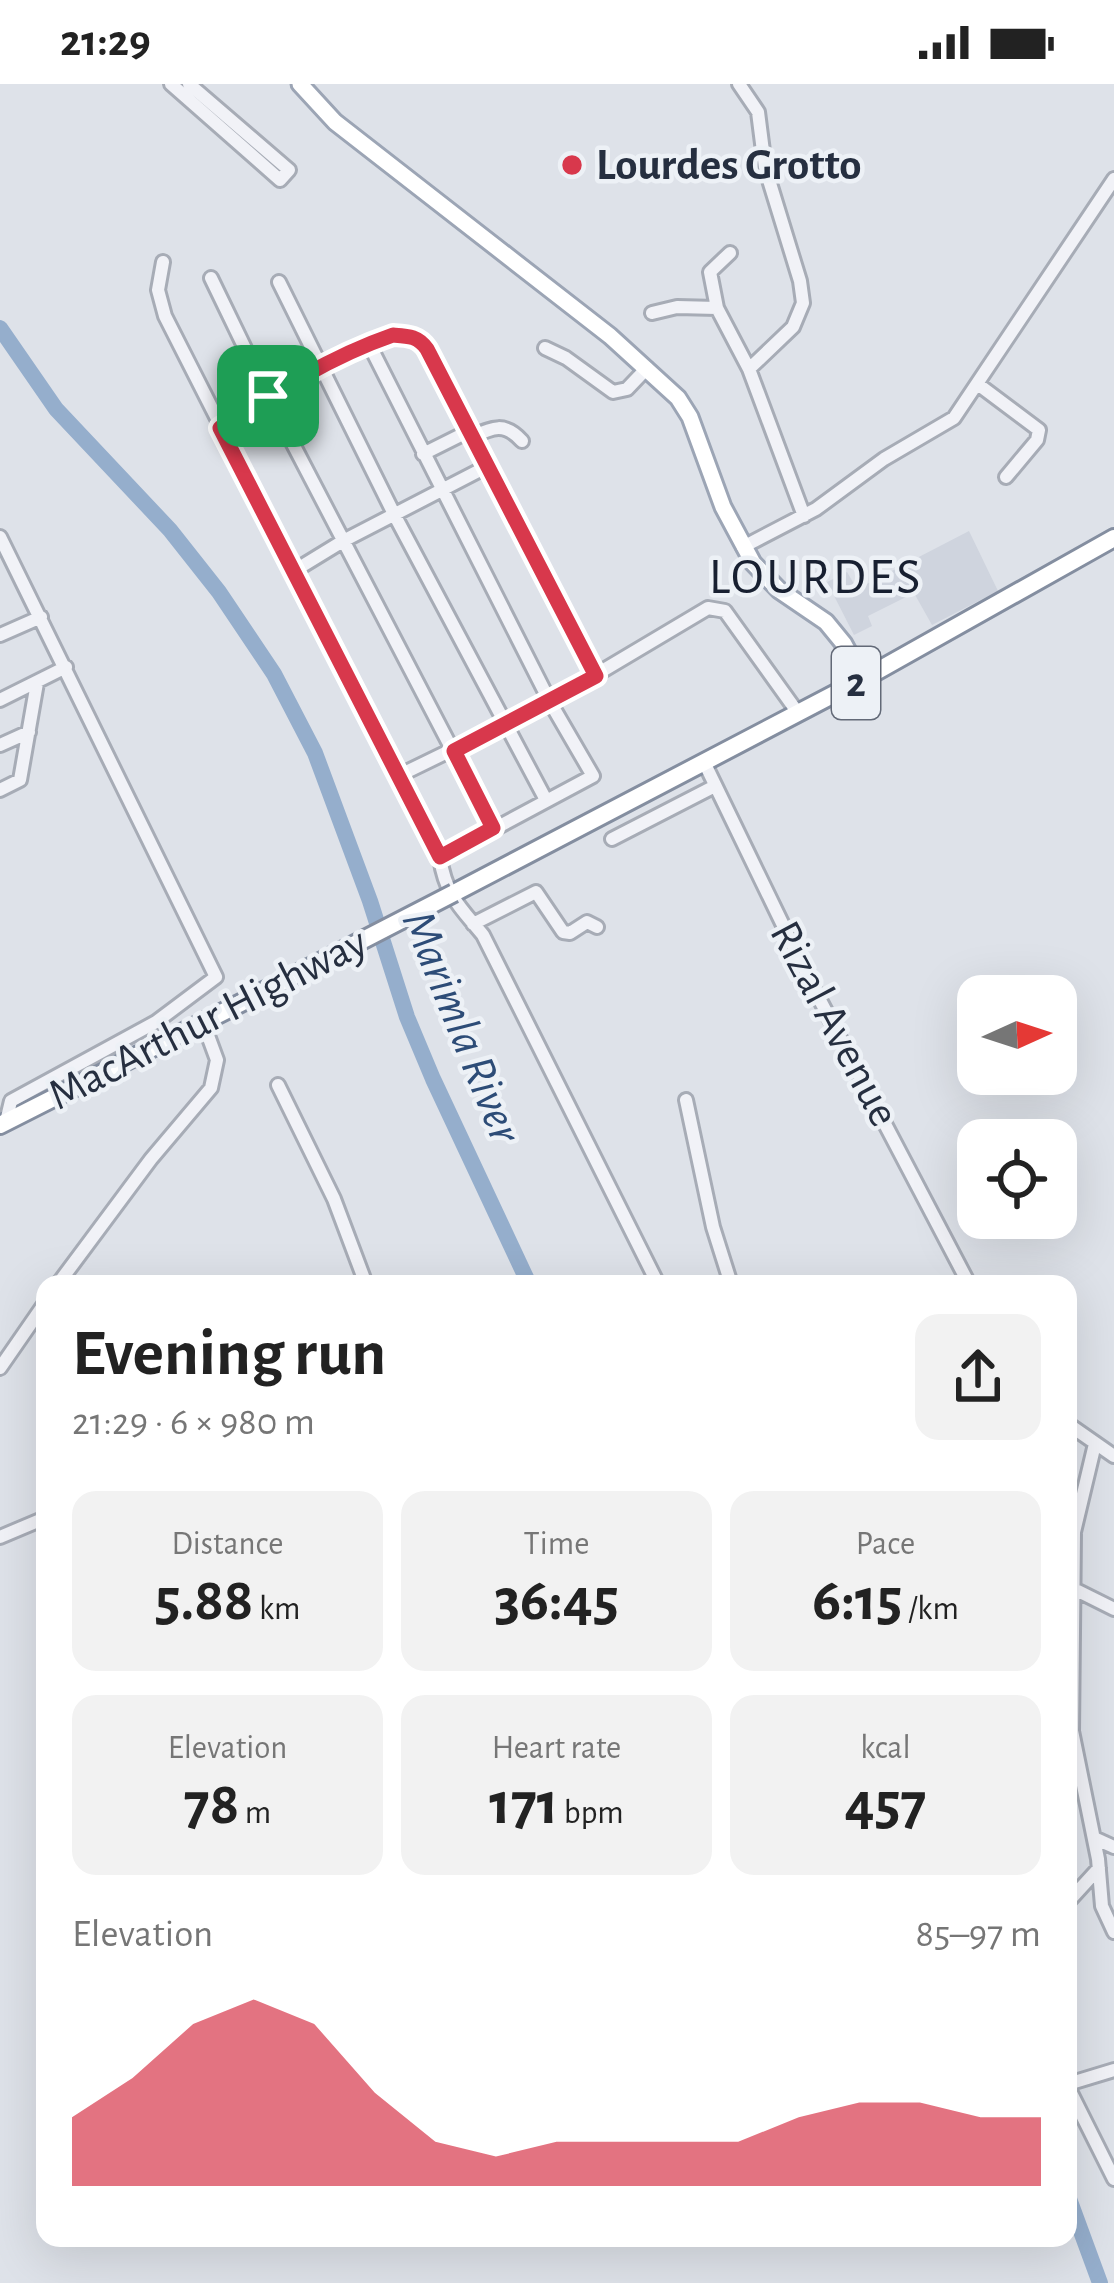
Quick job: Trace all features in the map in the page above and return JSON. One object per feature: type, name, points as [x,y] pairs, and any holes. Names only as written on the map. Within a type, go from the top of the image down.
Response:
[{"type":"highway","name":"MacArthur Highway","points":[[3,1124],[863,679],[1113,538]]},
{"type":"main road","points":[[299,84],[335,122],[647,368],[686,408],[742,547],[766,578],[837,633],[863,679]]},
{"type":"street","points":[[171,84],[280,180],[289,170],[189,84]]},
{"type":"street","points":[[740,84],[758,112],[765,166],[803,303],[793,327],[749,369]]},
{"type":"street","points":[[742,547],[804,515],[884,459],[941,428],[979,385],[1114,179]]},
{"type":"street","points":[[730,253],[710,272],[718,308],[749,369],[804,515]]},
{"type":"street","points":[[164,262],[158,290],[165,316],[440,857],[443,879],[458,911],[473,924],[653,1275]]},
{"type":"street","points":[[211,278],[493,828]]},
{"type":"street","points":[[279,283],[503,726],[546,800]]},
{"type":"street","points":[[652,313],[677,307],[718,308]]},
{"type":"street","points":[[220,428],[268,396],[369,344],[393,335],[422,341],[596,676]]},
{"type":"street","points":[[369,344],[550,702],[593,776],[440,857]]},
{"type":"street","points":[[545,348],[613,392],[627,389],[647,368]]},
{"type":"street","points":[[979,385],[1040,430],[1006,477]]},
{"type":"street","points":[[424,454],[495,426],[513,431],[522,441]]},
{"type":"street","points":[[294,571],[488,466]]},
{"type":"street","points":[[0,537],[216,977],[156,1022],[11,1101],[3,1124]]},
{"type":"street","points":[[0,574],[15,567]]},
{"type":"street","points":[[398,776],[550,702],[693,616],[716,607],[725,611],[756,651],[798,713]]},
{"type":"street","points":[[0,635],[41,617]]},
{"type":"street","points":[[0,700],[66,667]]},
{"type":"street","points":[[0,790],[20,780],[37,683]]},
{"type":"street","points":[[0,746],[29,732]]},
{"type":"street","name":"Rizal Avenue","points":[[704,762],[811,983],[963,1275]]},
{"type":"street","points":[[612,839],[715,786]]},
{"type":"street","points":[[473,924],[536,892],[563,932],[570,933],[587,922],[597,927]]},
{"type":"street","points":[[65,1275],[216,1079],[215,1051],[203,1022]]},
{"type":"street","points":[[278,1085],[334,1199],[362,1275]]},
{"type":"street","points":[[686,1100],[728,1275]]},
{"type":"street","points":[[0,1368],[36,1316]]},
{"type":"street","points":[[1077,1431],[1114,1456]]},
{"type":"street","points":[[1077,1519],[1095,1444]]},
{"type":"street","points":[[0,1537],[36,1522]]},
{"type":"street","points":[[1077,1590],[1114,1609]]},
{"type":"street","points":[[1077,1770],[1094,1838],[1102,1906],[1114,1933]]},
{"type":"street","points":[[1094,1838],[1114,1847]]},
{"type":"street","points":[[1077,1892],[1099,1868]]},
{"type":"street","points":[[1077,2083],[1114,2070]]},
{"type":"street","points":[[1077,2105],[1114,2179]]},
{"type":"street","points":[[1098,2150],[1114,2146]]},
{"type":"shaded area","points":[[969,531],[998,591],[932,625],[914,593],[868,616],[872,626],[854,635],[827,582],[847,572],[857,589]]},
{"type":"waterway","name":"Marimla River","points":[[0,328],[56,409],[170,530],[274,674],[315,753],[407,1017],[525,1275]]},
{"type":"waterway","name":"Marimla River","points":[[1077,2220],[1100,2283]]},
{"type":"place","name":"Lourdes Grotto","points":[[572,165]]},
{"type":"district","name":"LOURDES","points":[[816,577]]},
{"type":"route","points":[[393,335],[422,341],[596,676],[454,751],[493,828],[440,857],[220,428],[268,396],[393,335]]}]
